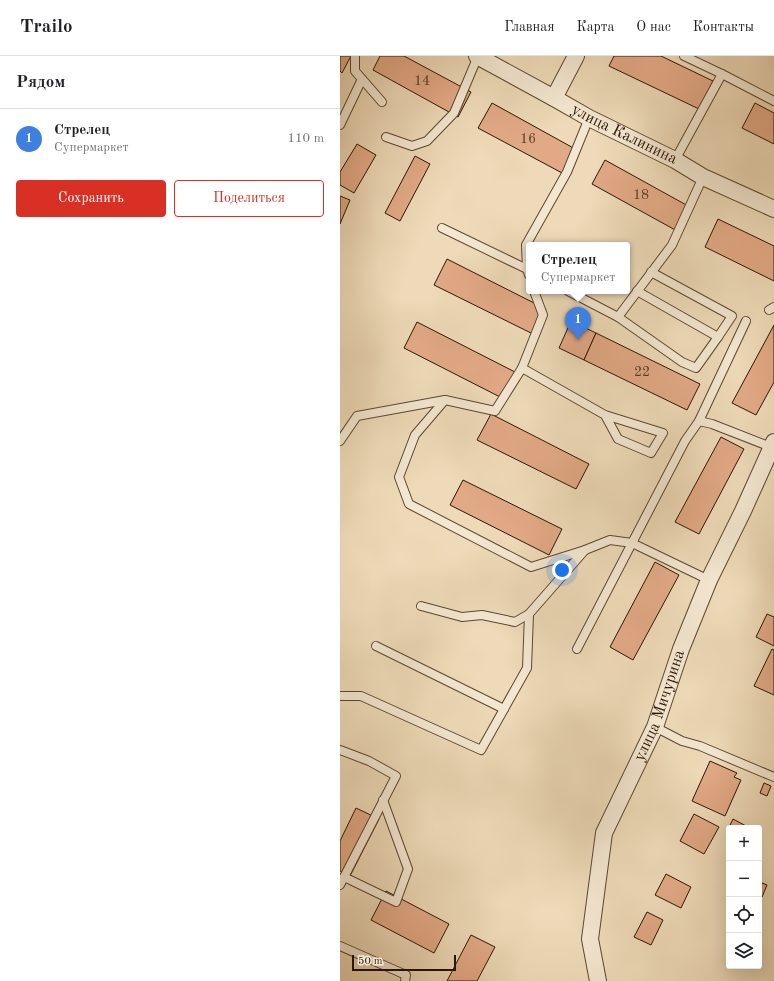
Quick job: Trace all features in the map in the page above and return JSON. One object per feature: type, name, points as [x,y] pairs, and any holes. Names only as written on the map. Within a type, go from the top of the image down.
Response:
[{"type":"street","name":"улица Калинина","points":[[477,56],[588,118],[675,160],[703,178],[774,209]]},
{"type":"street","points":[[554,98],[576,56]]},
{"type":"street","name":"улица Мичурина","points":[[598,981],[590,939],[604,833],[655,727],[681,649],[709,580],[743,512],[773,444]]},
{"type":"lane","points":[[355,56],[355,71],[382,102]]},
{"type":"lane","points":[[386,136],[412,146],[427,141],[454,113],[477,56]]},
{"type":"lane","points":[[684,56],[774,101]]},
{"type":"lane","points":[[675,160],[722,74]]},
{"type":"lane","points":[[340,125],[362,79]]},
{"type":"lane","points":[[528,242],[567,172],[588,118]]},
{"type":"lane","points":[[618,317],[672,245],[703,178]]},
{"type":"lane","points":[[442,228],[526,270]]},
{"type":"lane","points":[[574,294],[618,317],[682,362],[696,368],[732,316],[651,272]]},
{"type":"lane","points":[[637,292],[718,337]]},
{"type":"lane","points":[[340,442],[358,416],[445,400],[496,411],[522,368],[543,316],[535,294]]},
{"type":"lane","points":[[577,650],[685,441],[699,421],[746,321]]},
{"type":"lane","points":[[522,368],[605,415],[663,433],[651,453],[618,439],[605,415]]},
{"type":"lane","points":[[445,400],[415,435],[399,477],[409,504],[531,567],[585,550],[610,540],[632,543],[709,580]]},
{"type":"lane","points":[[699,421],[773,444]]},
{"type":"lane","points":[[421,606],[462,617],[482,615],[515,622],[529,614],[585,550]]},
{"type":"lane","points":[[340,696],[361,696],[481,750],[527,668],[529,614]]},
{"type":"lane","points":[[376,646],[504,709]]},
{"type":"lane","points":[[655,727],[682,741],[700,746],[774,777]]},
{"type":"lane","points":[[340,750],[369,761],[396,776],[340,885]]},
{"type":"lane","points":[[344,877],[396,902],[408,869],[383,800]]},
{"type":"lane","points":[[340,946],[406,975],[406,981]]},
{"type":"building","points":[[340,56],[351,56],[342,73],[340,71]]},
{"type":"building","points":[[380,56],[404,56],[471,92],[458,117],[373,70]]},
{"type":"building","points":[[614,56],[661,56],[713,81],[699,109],[609,66]]},
{"type":"building","points":[[492,103],[577,150],[564,174],[478,128]]},
{"type":"building","points":[[755,103],[774,113],[774,144],[742,128]]},
{"type":"building","points":[[357,144],[376,155],[354,193],[340,185],[340,172]]},
{"type":"building","points":[[415,156],[430,164],[400,221],[385,213]]},
{"type":"building","points":[[605,160],[690,207],[677,231],[592,184]]},
{"type":"building","points":[[340,196],[350,200],[340,224]]},
{"type":"building","points":[[718,219],[774,246],[774,281],[705,247]]},
{"type":"building","points":[[447,259],[546,309],[533,334],[434,285]]},
{"type":"building","points":[[571,321],[596,333],[584,360],[559,348]]},
{"type":"building","points":[[417,322],[515,372],[502,398],[404,348]]},
{"type":"building","points":[[774,325],[774,382],[756,415],[732,403]]},
{"type":"building","points":[[596,333],[700,384],[687,410],[584,360]]},
{"type":"building","points":[[491,414],[589,464],[576,489],[477,440]]},
{"type":"building","points":[[721,437],[744,449],[699,534],[675,522]]},
{"type":"building","points":[[463,480],[562,529],[549,555],[450,505]]},
{"type":"building","points":[[655,562],[679,575],[633,660],[610,647]]},
{"type":"building","points":[[767,614],[774,617],[774,646],[756,637]]},
{"type":"building","points":[[772,649],[774,650],[774,695],[754,686]]},
{"type":"building","points":[[710,761],[737,773],[734,777],[741,780],[725,816],[692,801]]},
{"type":"building","points":[[764,783],[771,786],[767,796],[760,793]]},
{"type":"building","points":[[356,808],[379,819],[350,876],[340,871],[340,841]]},
{"type":"building","points":[[694,814],[719,827],[704,854],[680,841]]},
{"type":"building","points":[[733,819],[744,825],[730,825]]},
{"type":"building","points":[[666,874],[691,887],[681,908],[655,895]]},
{"type":"building","points":[[762,883],[767,885],[762,897]]},
{"type":"building","points":[[386,891],[449,924],[434,953],[371,920]]},
{"type":"building","points":[[647,912],[663,920],[651,945],[634,937]]},
{"type":"building","points":[[471,935],[495,947],[477,981],[447,981]]},
{"type":"place","name":"Стрелец","points":[[578,340]]}]
